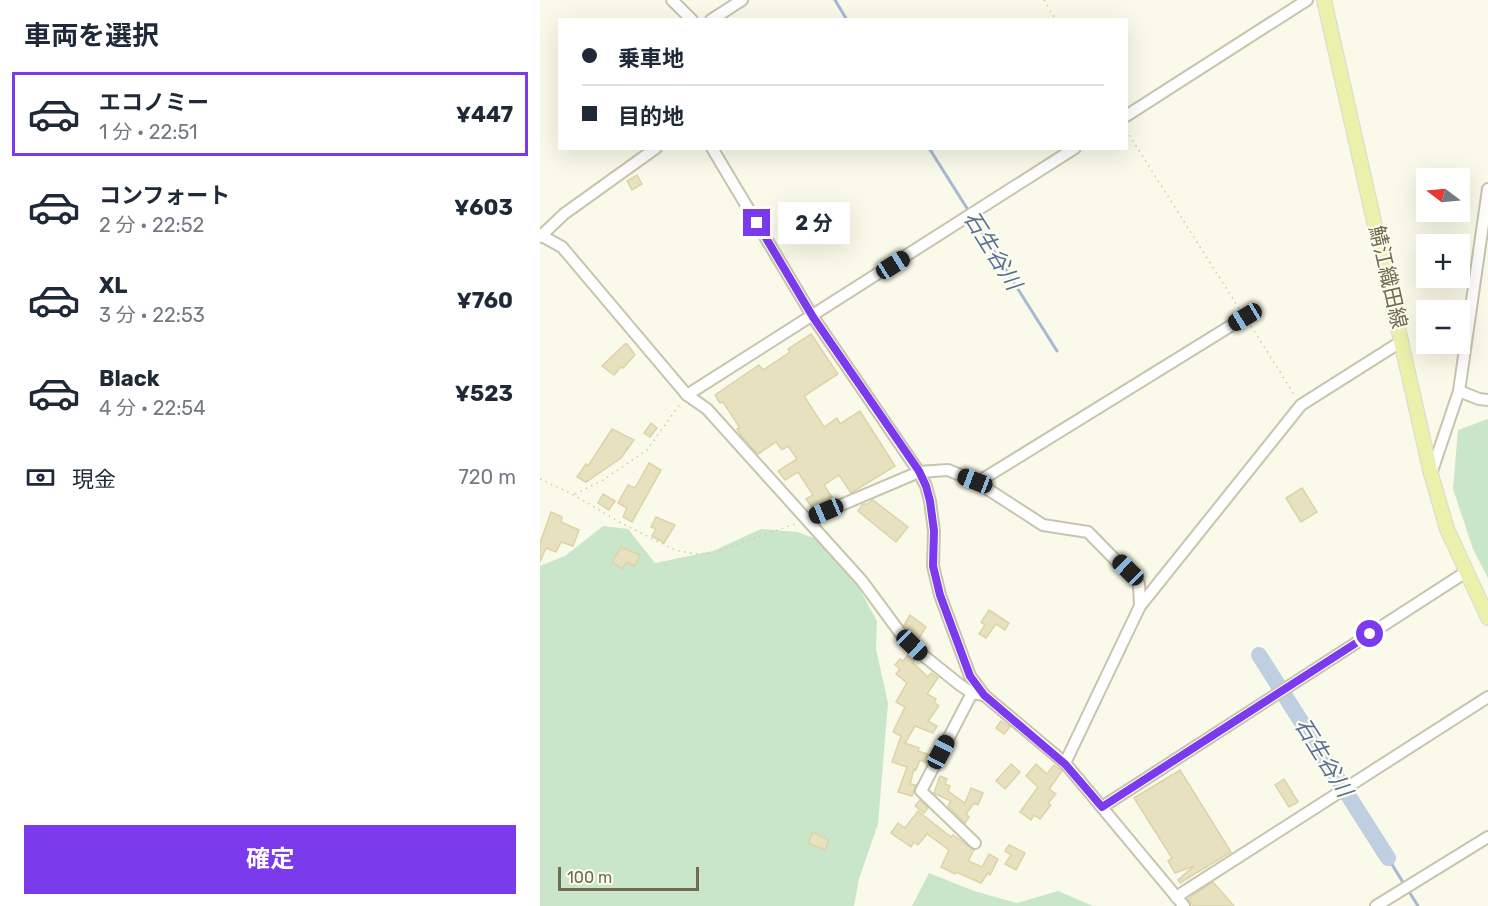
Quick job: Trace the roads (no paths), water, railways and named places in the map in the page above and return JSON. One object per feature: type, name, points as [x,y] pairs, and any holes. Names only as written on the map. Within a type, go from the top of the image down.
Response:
[{"type":"main road","name":"鯖江織田線","points":[[1324,0],[1431,474],[1447,529],[1488,618]]},
{"type":"street","points":[[672,0],[690,18]]},
{"type":"street","points":[[714,18],[742,0]]},
{"type":"street","points":[[1128,115],[1307,0]]},
{"type":"street","points":[[653,150],[564,214],[541,237],[562,247],[687,394],[707,409],[862,580],[901,634],[924,656],[978,694],[1065,764],[1184,906]]},
{"type":"street","points":[[713,150],[813,317],[919,471],[930,501],[934,531],[933,566],[940,595],[978,694]]},
{"type":"street","points":[[687,394],[813,317],[1072,150]]},
{"type":"street","points":[[1431,474],[1459,391],[1488,189]]},
{"type":"street","points":[[978,482],[1245,317]]},
{"type":"street","points":[[1065,764],[1140,606],[1301,405],[1402,341]]},
{"type":"street","points":[[1459,391],[1488,400]]},
{"type":"street","points":[[807,519],[919,471],[948,470],[978,482],[1043,525],[1088,532],[1139,584],[1140,606]]},
{"type":"street","points":[[1102,807],[1466,572]]},
{"type":"street","points":[[975,843],[921,791],[978,694]]},
{"type":"street","points":[[1176,897],[1488,697]]},
{"type":"street","points":[[1376,906],[1488,837]]},
{"type":"waterway","name":"石生谷川","points":[[835,0],[846,18]]},
{"type":"waterway","name":"石生谷川","points":[[930,150],[1057,351]]},
{"type":"waterway","name":"石生谷川","points":[[1259,655],[1388,858]]},
{"type":"waterway","points":[[1388,858],[1404,884]]},
{"type":"waterway","points":[[1408,890],[1418,906]]}]
